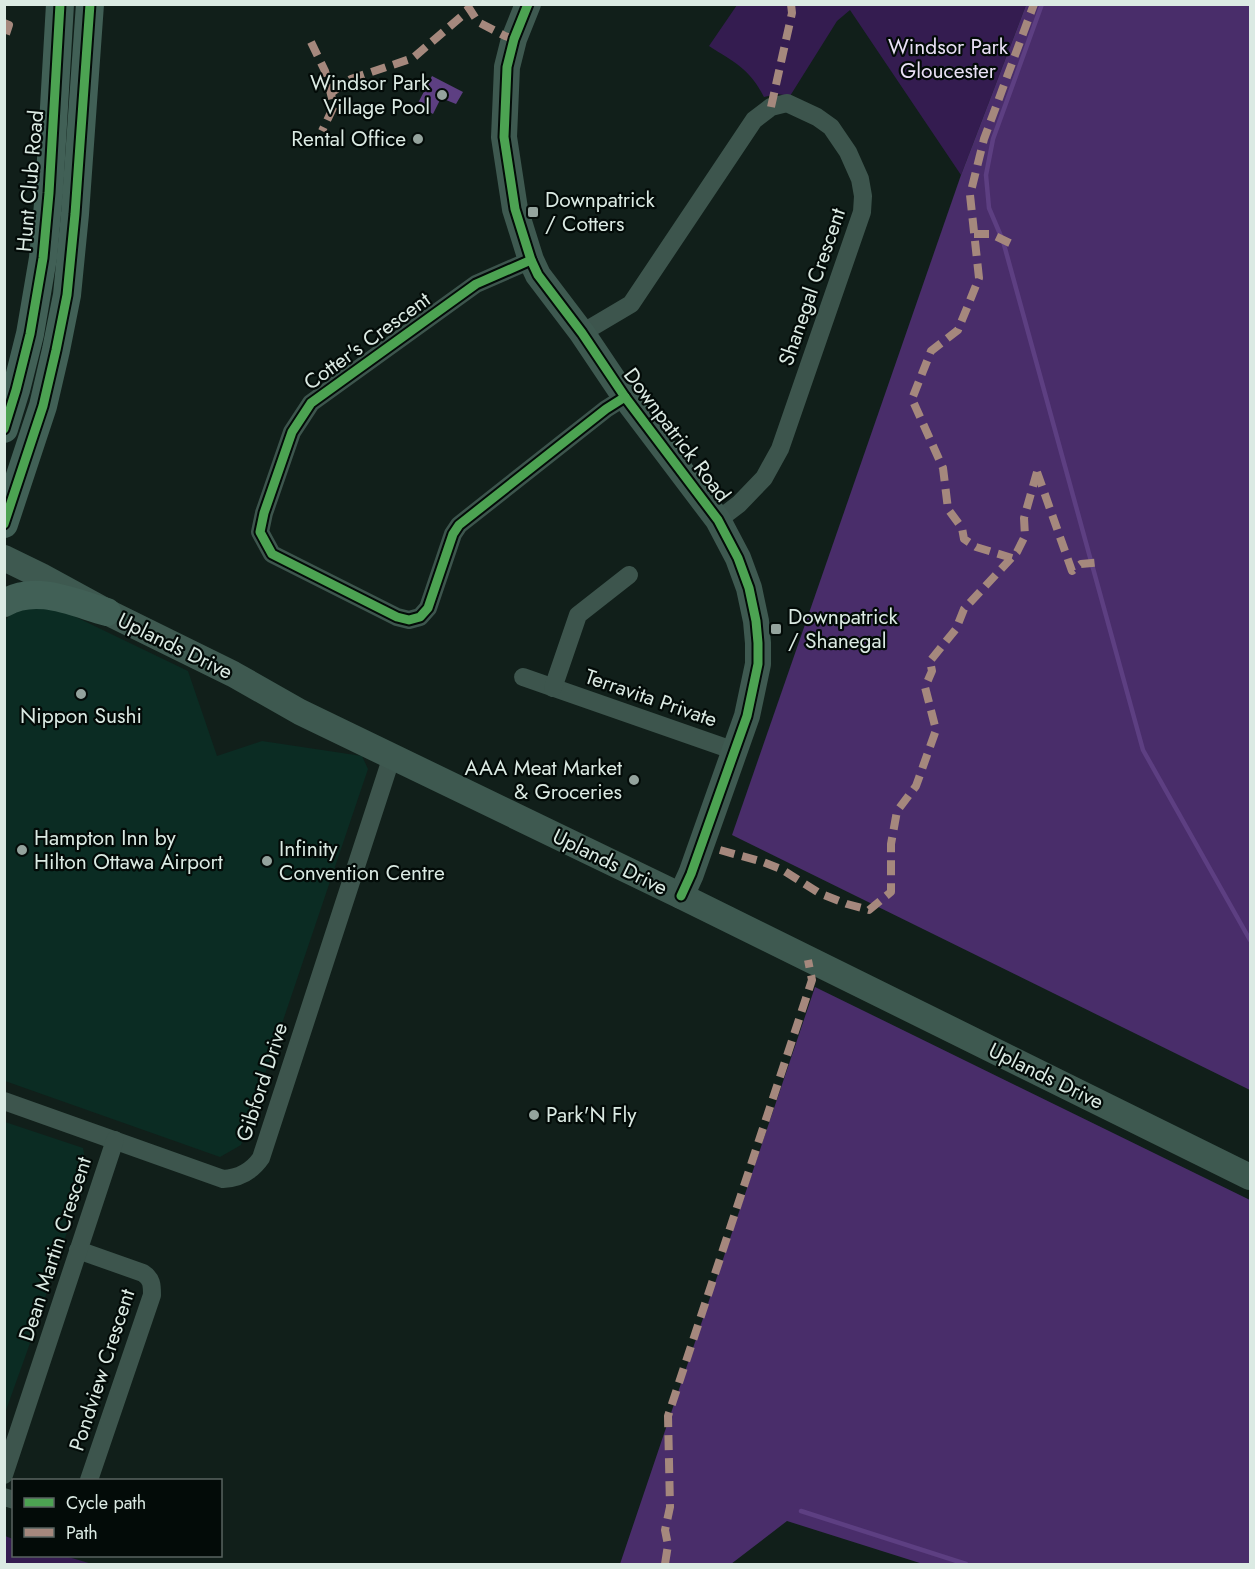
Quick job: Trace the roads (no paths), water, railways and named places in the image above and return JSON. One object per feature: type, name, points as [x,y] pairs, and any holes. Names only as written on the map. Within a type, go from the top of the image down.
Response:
[{"type":"main road","name":"Hunt Club Road","points":[[4,429],[30,334],[43,258],[60,4]]},
{"type":"main road","points":[[4,524],[43,406],[67,295],[90,4]]},
{"type":"main road","name":"Downpatrick Road","points":[[528,4],[514,39],[507,67],[504,137],[515,209],[531,260],[538,274],[582,333],[625,397],[718,520],[738,558],[749,588],[756,621],[758,664],[747,716],[691,874],[681,896]]},
{"type":"main road","name":"Uplands Drive","points":[[4,558],[233,674],[300,712],[681,896],[1251,1177]]},
{"type":"main road","points":[[4,603],[22,596],[46,594],[107,612]]},
{"type":"street","name":"Shanegal Crescent","points":[[582,333],[631,304],[754,120],[771,107],[788,103],[817,117],[831,127],[848,152],[860,179],[863,196],[862,212],[780,449],[764,477],[739,504],[718,520]]},
{"type":"street","name":"Cotter's Crescent","points":[[531,260],[476,284],[311,403],[292,432],[262,523],[260,532],[272,554],[397,617],[409,620],[420,617],[428,608],[453,534],[459,525],[597,416],[625,397]]},
{"type":"street","name":"Terravita Private","points":[[553,688],[578,615],[629,575]]},
{"type":"street","name":"Terravita Private","points":[[523,677],[735,751]]},
{"type":"street","name":"Gibford Drive","points":[[4,1101],[223,1179],[235,1177],[256,1166],[261,1158],[392,756]]},
{"type":"street","name":"Dean Martin Crescent","points":[[4,1475],[115,1140]]},
{"type":"street","name":"Pondview Crescent","points":[[78,1250],[143,1273],[149,1277],[152,1284],[152,1295],[89,1479]]},
{"type":"waterway","points":[[1042,4],[993,139],[986,175],[989,208],[1003,241],[1143,750],[1250,940]]},
{"type":"waterway","points":[[801,1511],[966,1564]]},
{"type":"place","name":"Windsor Park Village Pool","points":[[442,95]]},
{"type":"place","name":"Rental Office","points":[[418,139]]},
{"type":"place","name":"Downpatrick / Cotters","points":[[533,212]]},
{"type":"place","name":"Downpatrick / Shanegal","points":[[776,629]]},
{"type":"place","name":"Nippon Sushi","points":[[81,694]]},
{"type":"place","name":"AAA Meat Market & Groceries","points":[[634,780]]},
{"type":"place","name":"Hampton Inn by Hilton Ottawa Airport","points":[[22,850]]},
{"type":"place","name":"Infinity Convention Centre","points":[[267,861]]},
{"type":"place","name":"Park'N Fly","points":[[534,1115]]},
{"type":"park label","name":"Windsor Park Gloucester","points":[[948,59]]}]
